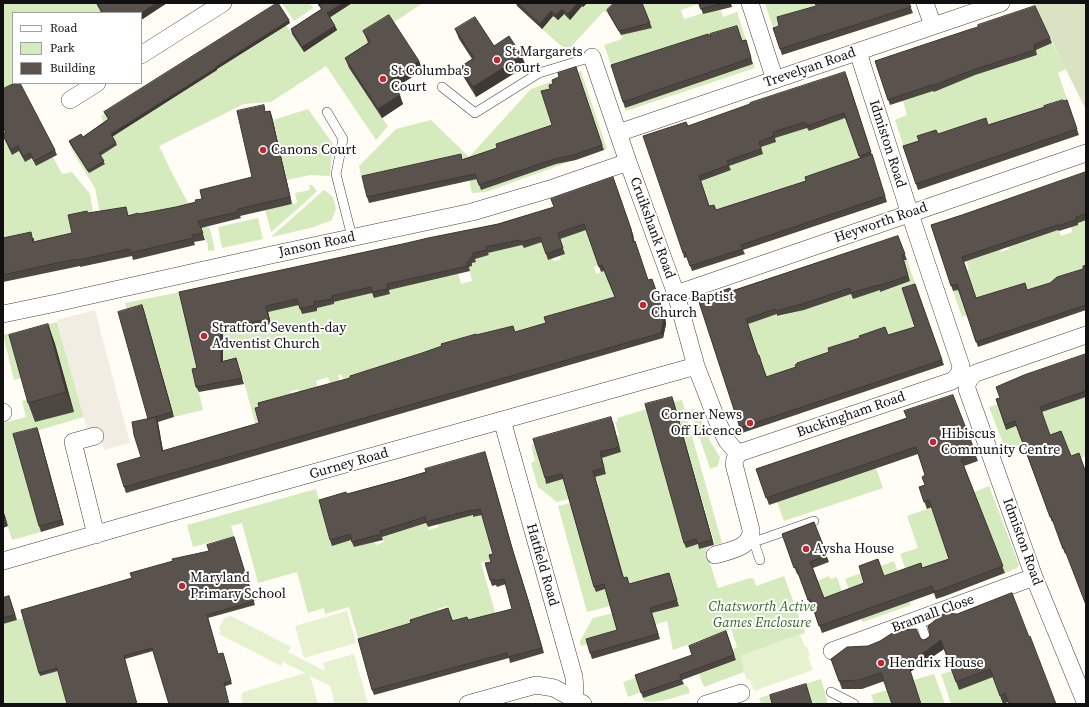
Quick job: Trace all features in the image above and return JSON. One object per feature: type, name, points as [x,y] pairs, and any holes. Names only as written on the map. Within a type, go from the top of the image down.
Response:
[{"type":"street","points":[[142,54],[222,3]]},
{"type":"street","points":[[750,3],[775,80]]},
{"type":"street","points":[[925,3],[933,26]]},
{"type":"street","name":"Trevelyan Road","points":[[618,133],[1002,3]]},
{"type":"street","name":"Idmiston Road","points":[[858,52],[910,214],[965,375],[967,389],[1034,577],[1086,704]]},
{"type":"street","name":"Cruikshank Road","points":[[592,57],[676,294],[696,366],[721,429],[727,441],[739,453]]},
{"type":"street","points":[[70,100],[94,84]]},
{"type":"street","name":"Heyworth Road","points":[[676,294],[1086,153]]},
{"type":"street","name":"Janson Road","points":[[3,314],[486,208],[550,189],[628,162]]},
{"type":"street","name":"Buckingham Road","points":[[739,453],[1086,335]]},
{"type":"street","name":"Gurney Road","points":[[3,561],[696,366]]},
{"type":"street","name":"Hatfield Road","points":[[502,420],[574,677],[578,702]]},
{"type":"street","points":[[95,436],[73,442],[96,535]]},
{"type":"street","points":[[714,555],[739,548],[753,538],[734,464],[735,458],[739,453]]},
{"type":"street","name":"Bramall Close","points":[[832,651],[1034,577]]},
{"type":"street","points":[[468,704],[536,686],[552,687],[578,702]]},
{"type":"street","points":[[706,704],[741,693]]},
{"type":"lane","points":[[442,87],[475,113],[539,73],[592,57]]},
{"type":"lane","points":[[327,112],[343,139],[336,174],[352,237]]},
{"type":"lane","points":[[760,560],[753,538],[814,521]]},
{"type":"lane","points":[[919,619],[927,642]]},
{"type":"lane","points":[[831,692],[854,704]]},
{"type":"green space","points":[[3,3],[104,3],[102,12],[12,12],[12,84],[16,84],[3,95]]},
{"type":"green space","points":[[282,3],[310,3],[313,8],[294,21]]},
{"type":"green space","points":[[349,3],[423,3],[367,40],[371,47],[382,118],[388,126],[376,140],[326,66],[271,102],[244,104],[159,146],[192,210],[129,219],[128,214],[116,216],[107,237],[112,260],[109,260],[95,188],[71,149],[72,147],[100,156],[105,126],[101,116],[206,52],[286,25],[304,52],[325,13]]},
{"type":"green space","points":[[585,3],[621,3],[609,15],[604,11],[567,51],[542,29],[544,8],[564,14],[570,19]]},
{"type":"green space","points":[[639,3],[702,3],[681,10],[684,19],[720,8],[723,17],[737,12],[748,46],[743,47],[738,30],[613,70],[604,45],[622,39],[621,35]]},
{"type":"green space","points":[[832,3],[775,33],[765,4]]},
{"type":"green space","points":[[1033,3],[1086,3],[1086,110]]},
{"type":"green space","points":[[1031,37],[1049,44],[1052,43],[1066,69],[1058,73],[1069,105],[1066,107],[1063,99],[1055,102],[1057,108],[926,163],[905,151],[895,120],[907,115],[903,101],[927,72],[934,92],[949,86],[943,66],[989,58],[993,69],[1013,63],[1007,45],[1018,52],[1021,60],[1037,55]]},
{"type":"green space","points":[[753,64],[755,68],[626,111],[625,108]]},
{"type":"green space","points":[[581,71],[607,149],[604,150],[578,72]]},
{"type":"green space","points":[[559,79],[577,159],[486,192],[472,193],[465,161],[463,159],[364,190],[359,166],[396,129],[431,120],[469,157],[531,89]]},
{"type":"green space","points":[[308,109],[333,144],[330,176],[310,175],[287,180],[273,120]]},
{"type":"green space","points":[[858,110],[864,130],[852,135],[854,141],[866,137],[874,162],[865,165],[740,240],[686,200],[692,137],[727,159],[761,146],[774,135],[793,132]]},
{"type":"green space","points":[[14,121],[12,155],[19,151],[25,162],[32,158],[53,157],[62,174],[72,172],[90,194],[101,259],[74,240],[3,256],[3,127]]},
{"type":"green space","points":[[309,185],[312,185],[317,191],[271,232],[265,210],[297,203],[295,193],[310,190]]},
{"type":"green space","points":[[324,190],[333,197],[336,208],[332,220],[314,227],[272,237],[272,236]]},
{"type":"green space","points":[[1072,207],[1086,220],[1086,271],[962,317],[953,291],[972,285],[965,271],[969,270],[966,261],[986,255],[981,239],[999,247],[1001,252],[1009,249],[1003,231],[1024,242],[1032,239],[1053,214],[1061,236],[1072,232]]},
{"type":"green space","points":[[196,218],[210,229],[215,250],[208,251],[208,245]]},
{"type":"green space","points":[[258,218],[263,239],[222,248],[218,227]]},
{"type":"green space","points":[[605,224],[618,259],[594,267],[596,274],[604,271],[607,277],[625,292],[560,334],[551,315],[545,317],[549,331],[516,336],[515,328],[344,380],[341,374],[338,376],[341,385],[337,408],[328,377],[316,381],[318,389],[304,403],[298,389],[290,392],[295,408],[257,430],[239,364],[225,367],[212,313],[255,315],[259,332],[272,329],[269,315],[262,302],[273,311],[291,306],[313,291],[326,306],[342,300],[339,285],[370,279],[374,298],[390,294],[386,274],[405,286],[410,285],[409,280],[455,260],[461,284],[472,281],[469,267],[475,262],[474,255],[489,256],[488,253],[541,239],[548,259],[552,258],[554,261],[561,259],[560,256],[565,254],[559,236]]},
{"type":"green space","points":[[904,260],[907,260],[917,289],[904,293],[929,324],[890,341],[886,331],[793,394],[800,414],[784,419],[761,361],[731,303],[771,316],[777,314],[778,317],[817,306],[873,271],[880,291],[887,289],[909,277]]},
{"type":"green space","points":[[180,292],[197,366],[198,374],[195,375],[203,410],[174,417],[144,310],[128,315],[125,303]]},
{"type":"green space","points":[[57,322],[84,417],[15,437],[41,532],[12,540],[3,510],[3,423],[26,417],[22,401],[29,399],[73,412],[55,344],[16,355],[23,378],[14,380],[3,335]]},
{"type":"green space","points":[[1062,391],[1086,397],[1086,456],[1057,467],[1043,438],[1006,451],[989,407],[998,404],[1041,409],[1047,394],[1052,409],[1066,404]]},
{"type":"green space","points":[[682,400],[722,543],[715,545],[674,402]]},
{"type":"green space","points":[[692,408],[699,415],[710,441],[720,457],[718,466],[710,469],[691,412]]},
{"type":"green space","name":"Chatsworth Active Games Enclosure","points":[[647,409],[700,549],[707,547],[706,551],[718,588],[750,578],[754,579],[756,586],[784,576],[805,633],[741,656],[745,668],[743,669],[744,672],[704,687],[699,674],[736,660],[733,649],[737,647],[731,629],[673,650],[667,621],[581,646],[580,641],[593,618],[637,607],[653,613],[679,605],[671,578],[645,586],[625,584],[600,495],[596,592],[606,589],[611,606],[587,612],[558,506],[570,503],[569,499],[557,502],[538,487],[531,463],[535,461],[531,445],[535,444],[561,476],[606,473],[601,455],[608,456],[621,452],[616,436],[619,435],[615,422],[618,421],[617,418]]},
{"type":"green space","points":[[876,468],[883,488],[784,521],[777,502]]},
{"type":"green space","points":[[989,486],[1019,565],[1017,568],[1005,573],[974,492]]},
{"type":"green space","points":[[465,488],[473,517],[482,515],[495,559],[481,563],[497,619],[453,624],[448,606],[437,609],[439,617],[360,644],[349,607],[325,614],[324,608],[308,613],[297,572],[258,583],[242,523],[231,526],[234,536],[193,547],[187,525],[316,489],[332,545],[346,521],[354,547],[362,545],[373,537],[376,545],[384,542],[378,524],[400,531],[425,519],[429,530],[439,527],[431,498],[454,520],[464,518]]},
{"type":"green space","points":[[952,500],[961,580],[964,589],[942,597],[908,575],[900,554],[918,548],[907,516]]},
{"type":"green space","points":[[894,561],[900,578],[851,596],[845,579],[861,573],[883,573],[881,566]]},
{"type":"green space","points":[[829,576],[831,579],[837,577],[844,598],[827,605],[817,581]]},
{"type":"green space","points":[[909,601],[911,605],[863,622],[861,619]]},
{"type":"green space","points":[[347,611],[356,643],[304,658],[295,626]]},
{"type":"green space","points":[[229,615],[291,647],[288,652],[325,671],[323,663],[354,654],[368,704],[335,704],[330,686],[310,676],[318,704],[243,704],[241,696],[243,692],[305,673],[283,662],[281,666],[219,634],[221,630],[219,628],[225,617],[227,618]]},
{"type":"green space","points":[[28,617],[40,676],[58,671],[68,704],[3,704],[3,624]]},
{"type":"green space","points":[[967,630],[1009,704],[951,704],[941,674],[952,671],[959,690]]},
{"type":"green space","points":[[800,634],[805,647],[807,646],[810,656],[808,657],[813,670],[754,691],[750,679],[747,680],[740,656]]},
{"type":"green space","points":[[676,665],[641,692],[628,697],[623,682]]},
{"type":"green space","points":[[934,674],[945,704],[921,704],[913,680]]},
{"type":"green space","points":[[821,679],[828,704],[759,704],[761,703],[759,698]]},
{"type":"green space","points":[[684,684],[688,687],[690,693],[661,701],[644,701],[643,698]]},
{"type":"green space","points":[[887,690],[892,704],[874,704],[871,695]]},
{"type":"shaded area","points":[[95,310],[130,443],[104,450],[97,427],[87,430],[57,320]]},
{"type":"building","points":[[97,3],[157,3],[142,12],[100,12],[102,11]]},
{"type":"building","points":[[277,3],[289,20],[111,134],[116,143],[99,153],[104,161],[88,171],[69,141],[81,134],[83,137],[109,119],[104,112]]},
{"type":"building","points":[[319,3],[343,3],[327,13],[335,26],[302,47],[291,29],[322,9]]},
{"type":"building","points":[[518,3],[578,3],[568,14],[562,9],[556,15],[551,11],[540,24]]},
{"type":"building","points":[[614,3],[642,3],[650,23],[619,31],[607,10]]},
{"type":"building","points":[[699,3],[725,3],[701,9]]},
{"type":"building","points":[[815,3],[909,3],[911,7],[780,49],[773,28],[779,26],[777,17],[816,6]]},
{"type":"building","points":[[1035,6],[1050,38],[1034,45],[1035,50],[888,100],[875,61],[978,27],[978,25]]},
{"type":"building","points":[[389,15],[419,61],[390,80],[400,95],[378,109],[345,58],[370,42],[363,31]]},
{"type":"building","name":"St Margarets Court","points":[[475,17],[494,46],[509,36],[522,56],[473,87],[460,67],[474,58],[455,29]]},
{"type":"building","points":[[737,26],[742,41],[746,40],[751,58],[623,102],[611,65],[708,34],[711,37],[710,34]]},
{"type":"building","points":[[576,67],[602,145],[574,155],[554,159],[479,185],[475,174],[367,197],[362,176],[461,154],[462,160],[497,148],[496,144],[552,125],[541,91],[550,89],[549,85],[553,84],[552,80],[559,77],[558,73]]},
{"type":"building","points":[[845,72],[871,152],[859,156],[844,113],[807,126],[805,122],[773,132],[774,136],[759,142],[761,149],[727,161],[729,165],[699,176],[709,206],[714,205],[716,210],[806,181],[805,177],[872,154],[885,196],[741,245],[743,249],[690,266],[685,252],[683,253],[643,136],[686,122],[688,126],[750,103]]},
{"type":"building","points":[[13,84],[21,84],[55,150],[34,161],[30,153],[23,157],[18,146],[11,150],[3,135],[6,132],[3,126],[3,89]]},
{"type":"building","points":[[1063,100],[1067,100],[1077,129],[916,184],[903,146],[919,141],[917,136],[936,130],[938,134],[986,118],[988,125]]},
{"type":"building","points":[[264,105],[265,112],[270,111],[290,197],[238,209],[238,212],[198,221],[203,233],[192,235],[193,238],[130,253],[130,249],[3,275],[3,238],[31,232],[33,242],[72,233],[68,215],[87,211],[88,213],[126,207],[128,216],[176,207],[202,199],[200,190],[252,177],[237,111]]},
{"type":"building","points":[[1086,172],[1086,214],[1076,217],[1076,220],[962,257],[976,298],[1025,283],[1027,290],[1050,283],[1057,277],[1083,269],[1083,266],[1086,265],[1086,305],[976,342],[957,284],[951,286],[931,225]]},
{"type":"building","points":[[613,177],[631,229],[633,242],[635,241],[648,280],[652,279],[663,311],[664,319],[661,333],[124,487],[117,464],[141,457],[134,435],[132,422],[156,417],[162,451],[259,423],[255,408],[259,407],[258,403],[350,378],[350,376],[442,346],[441,344],[476,334],[513,326],[515,332],[546,323],[544,317],[615,297],[602,265],[599,267],[584,224],[558,233],[563,248],[546,254],[540,237],[522,242],[520,240],[486,247],[487,250],[473,253],[473,257],[467,262],[468,266],[387,284],[388,289],[372,292],[371,287],[340,294],[332,296],[332,299],[314,302],[315,305],[300,309],[297,299],[266,306],[269,319],[221,328],[221,362],[236,358],[242,378],[196,387],[192,369],[197,368],[179,292],[498,224],[554,207],[551,199]]},
{"type":"building","points":[[898,236],[905,254],[902,255],[908,276],[851,293],[850,288],[802,304],[776,311],[775,309],[746,319],[758,355],[766,377],[796,367],[795,365],[797,363],[829,352],[828,348],[860,338],[859,336],[885,327],[888,335],[915,327],[902,288],[915,284],[942,360],[740,428],[698,299],[730,288],[731,291]]},
{"type":"building","points":[[142,305],[172,412],[148,419],[118,312]]},
{"type":"building","points":[[48,324],[66,392],[28,403],[9,335]]},
{"type":"building","points":[[1086,354],[1086,391],[1040,407],[1050,435],[1061,431],[1071,456],[1079,453],[1086,473],[1086,605],[1051,516],[1050,517],[1015,421],[1005,425],[996,399],[1000,398],[996,387],[1024,375]]},
{"type":"building","points":[[953,395],[976,454],[961,459],[1003,566],[934,592],[932,586],[819,626],[810,599],[808,600],[796,567],[794,568],[782,534],[814,522],[827,555],[810,562],[824,598],[864,583],[859,566],[878,559],[884,576],[921,563],[922,568],[949,559],[929,500],[924,502],[919,487],[925,485],[922,477],[925,475],[916,447],[766,498],[756,469],[907,418],[904,411]]},
{"type":"building","points":[[672,397],[712,540],[698,544],[696,539],[684,543],[645,404]]},
{"type":"building","points":[[611,417],[619,447],[600,452],[604,468],[593,471],[623,578],[627,577],[629,584],[669,573],[677,600],[650,608],[658,634],[590,653],[586,639],[617,630],[604,584],[594,587],[562,474],[545,478],[533,439]]},
{"type":"building","points":[[37,428],[62,520],[39,526],[13,434]]},
{"type":"building","points":[[485,452],[542,648],[508,657],[507,653],[372,690],[358,639],[411,623],[410,620],[448,608],[452,621],[467,617],[468,620],[512,609],[504,579],[495,581],[494,579],[490,580],[485,563],[491,562],[489,555],[493,554],[480,509],[426,522],[425,517],[380,531],[381,534],[352,542],[350,534],[330,540],[319,500],[346,492],[347,494],[399,480],[426,472],[425,469]]},
{"type":"building","points":[[234,537],[254,601],[207,615],[218,654],[223,653],[231,681],[224,683],[229,704],[169,704],[152,648],[124,656],[137,704],[67,704],[57,668],[39,673],[21,610],[132,578],[130,573],[173,561],[172,559],[209,551],[207,545]]},
{"type":"building","points":[[1012,593],[1056,704],[1009,704],[1005,693],[1000,696],[990,669],[956,682],[941,640],[908,664],[921,704],[892,704],[881,673],[859,680],[839,681],[831,659],[847,647],[868,646],[880,641],[897,630],[916,629],[920,638],[923,640],[929,637],[930,634],[928,626],[944,613],[957,614]]},
{"type":"building","points":[[9,596],[15,615],[3,618],[3,598]]},
{"type":"building","points":[[726,631],[734,655],[680,675],[682,679],[641,693],[635,675],[692,655],[689,646]]},
{"type":"building","points":[[806,684],[812,704],[772,704],[770,695]]},
{"type":"place","name":"St Margarets Court","points":[[497,60]]},
{"type":"place","name":"St Columba's Court","points":[[383,79]]},
{"type":"place","name":"Canons Court","points":[[263,150]]},
{"type":"place","name":"Grace Baptist Church","points":[[643,305]]},
{"type":"place","name":"Stratford Seventh-day Adventist Church","points":[[204,336]]},
{"type":"place","name":"Corner News Off Licence","points":[[750,423]]},
{"type":"place","name":"Hibiscus Community Centre","points":[[933,442]]},
{"type":"place","name":"Aysha House","points":[[806,549]]},
{"type":"place","name":"Maryland Primary School","points":[[182,586]]},
{"type":"place","name":"Hendrix House","points":[[881,663]]}]
